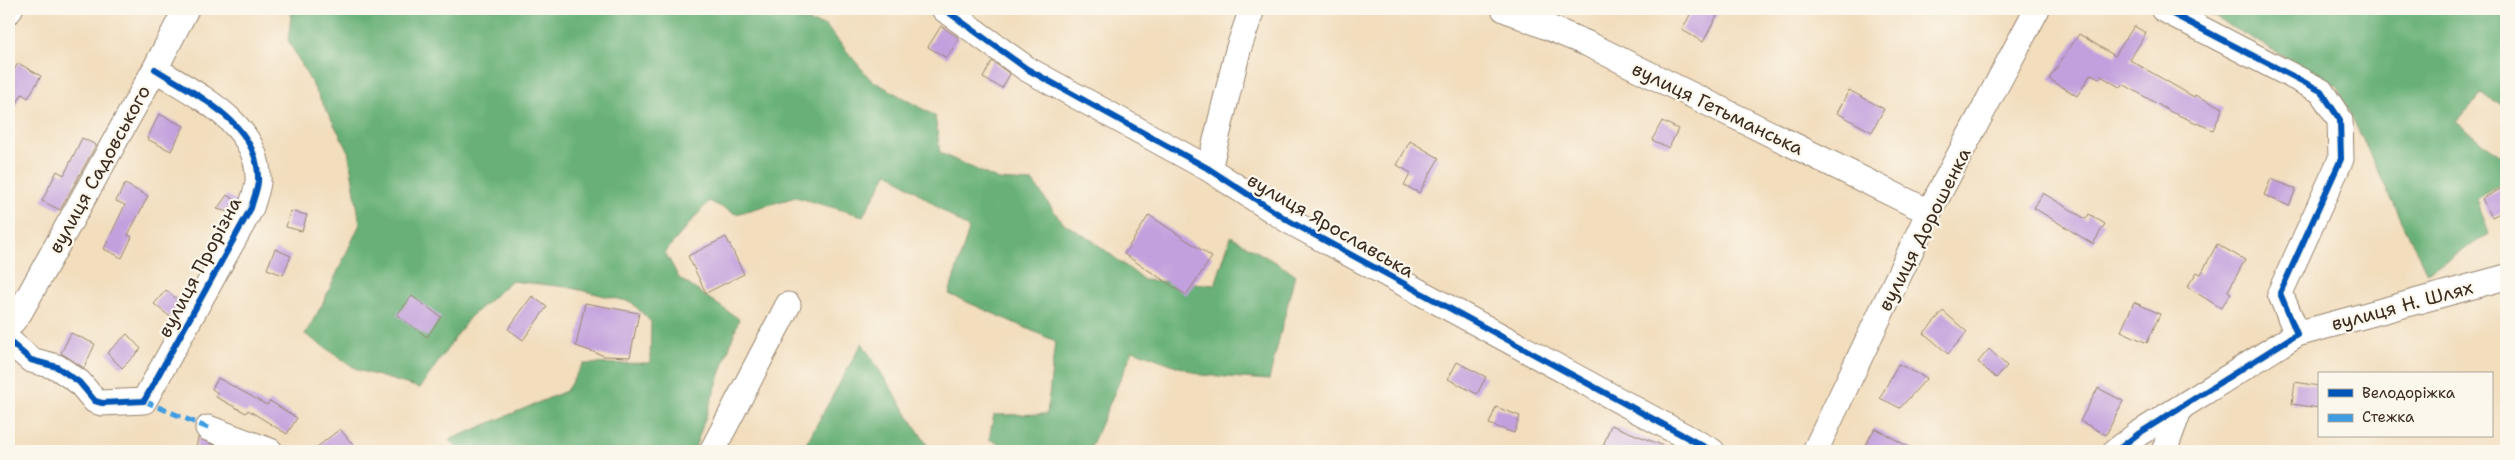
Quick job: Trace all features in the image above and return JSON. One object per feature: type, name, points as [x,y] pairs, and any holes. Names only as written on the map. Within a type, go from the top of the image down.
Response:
[{"type":"street","name":"вулиця Садовського","points":[[9,326],[20,312],[155,69],[186,9]]},
{"type":"street","name":"вулиця Ярославська","points":[[944,9],[1027,69],[1209,169],[1289,221],[1712,451]]},
{"type":"street","points":[[1209,169],[1238,50],[1252,9]]},
{"type":"street","name":"вулиця Гетьманська","points":[[1504,9],[1588,44],[1929,212]]},
{"type":"street","name":"вулиця Дорошенка","points":[[1815,451],[1929,212],[2038,9]]},
{"type":"street","points":[[2163,9],[2320,91],[2340,120],[2341,159],[2280,293],[2297,334]]},
{"type":"street","name":"вулиця Прорізна","points":[[9,341],[31,360],[57,367],[79,382],[95,401],[102,404],[144,401],[251,208],[258,184],[257,163],[252,146],[220,110],[155,69]]},
{"type":"street","name":"вулиця Н. Шлях","points":[[2116,451],[2297,334],[2506,277]]},
{"type":"street","points":[[712,451],[788,305]]},
{"type":"street","points":[[2164,451],[2180,408]]},
{"type":"street","points":[[208,428],[270,451]]},
{"type":"green space","points":[[292,9],[759,9],[826,26],[870,79],[935,116],[940,153],[999,180],[1033,182],[1062,222],[1093,241],[1144,280],[1215,285],[1231,236],[1295,274],[1269,380],[1201,375],[1133,350],[1089,451],[1013,451],[989,439],[994,415],[1047,414],[1055,341],[949,294],[969,229],[888,172],[863,216],[796,197],[736,214],[709,201],[665,252],[679,278],[739,319],[694,451],[461,451],[449,440],[566,391],[583,364],[650,363],[651,322],[631,302],[567,287],[511,281],[469,318],[420,388],[358,370],[305,334],[322,305],[360,224],[348,150],[288,40]]},
{"type":"green space","points":[[2200,9],[2506,9],[2506,107],[2482,94],[2456,122],[2506,160],[2506,181],[2477,199],[2489,234],[2427,273],[2337,86]]},
{"type":"green space","points":[[862,343],[931,451],[802,451]]},
{"type":"building","points":[[1693,9],[1708,9],[1718,14],[1703,42],[1682,30]]},
{"type":"building","points":[[941,26],[959,38],[947,58],[928,47]]},
{"type":"building","points":[[2134,26],[2146,33],[2130,60],[2194,97],[2195,95],[2223,108],[2213,130],[2171,112],[2123,84],[2121,88],[2101,76],[2099,78],[2091,74],[2077,96],[2049,79],[2079,34],[2115,56]]},
{"type":"building","points":[[992,61],[1010,74],[1002,88],[983,78]]},
{"type":"building","points":[[18,63],[41,76],[28,98],[22,94],[9,118],[9,79]]},
{"type":"building","points":[[1849,90],[1884,109],[1872,132],[1837,113]]},
{"type":"building","points":[[159,114],[184,126],[171,151],[147,139]]},
{"type":"building","points":[[1662,121],[1678,129],[1669,148],[1652,140]]},
{"type":"building","points":[[82,138],[96,145],[60,210],[42,201],[57,171],[64,175]]},
{"type":"building","points":[[1410,141],[1439,158],[1419,193],[1404,185],[1411,173],[1397,165]]},
{"type":"building","points":[[2271,179],[2296,189],[2289,206],[2264,195]]},
{"type":"building","points":[[125,184],[148,196],[128,235],[132,237],[122,258],[104,249],[125,205],[116,201]]},
{"type":"building","points":[[2506,186],[2506,210],[2492,217],[2482,199]]},
{"type":"building","points":[[2043,193],[2086,219],[2089,214],[2105,224],[2093,244],[2034,208]]},
{"type":"building","points":[[227,195],[238,202],[232,213],[217,209]]},
{"type":"building","points":[[290,211],[307,215],[302,231],[286,227]]},
{"type":"building","points":[[1149,215],[1212,257],[1186,295],[1124,254]]},
{"type":"building","points":[[726,237],[744,274],[706,293],[688,256]]},
{"type":"building","points":[[2217,244],[2245,260],[2228,291],[2231,293],[2221,308],[2187,287],[2197,272],[2201,274]]},
{"type":"building","points":[[275,249],[291,256],[283,275],[267,269]]},
{"type":"building","points":[[166,290],[182,303],[173,319],[154,304]]},
{"type":"building","points":[[412,296],[441,317],[427,337],[397,315]]},
{"type":"building","points":[[532,296],[547,307],[523,340],[508,329]]},
{"type":"building","points":[[2134,302],[2160,314],[2147,343],[2121,331]]},
{"type":"building","points":[[585,303],[639,313],[630,357],[605,356],[576,346]]},
{"type":"building","points":[[1943,311],[1967,332],[1948,354],[1924,333]]},
{"type":"building","points":[[71,333],[95,344],[84,368],[61,353]]},
{"type":"building","points":[[127,334],[141,349],[122,368],[107,353]]},
{"type":"building","points":[[1989,349],[2007,366],[1996,378],[1978,362]]},
{"type":"building","points":[[1457,362],[1486,377],[1477,394],[1448,379]]},
{"type":"building","points":[[1898,364],[1927,378],[1900,408],[1880,398]]},
{"type":"building","points":[[218,378],[267,405],[270,401],[297,418],[287,434],[248,410],[246,413],[216,397],[218,393],[212,389]]},
{"type":"building","points":[[2295,382],[2318,386],[2318,408],[2292,404]]},
{"type":"building","points":[[2098,388],[2123,401],[2106,435],[2080,421]]},
{"type":"building","points":[[1496,407],[1520,416],[1514,433],[1489,424]]},
{"type":"building","points":[[1611,425],[1674,450],[1674,451],[1601,451]]},
{"type":"building","points":[[1875,428],[1916,451],[1862,451]]},
{"type":"building","points":[[340,429],[358,451],[312,451]]},
{"type":"building","points":[[198,438],[219,447],[218,451],[196,448]]},
{"type":"marked path","points":[[144,401],[208,428]]},
{"type":"cycle path","points":[[944,9],[1027,69],[1209,169],[1289,221],[1712,451]]},
{"type":"cycle path","points":[[2116,451],[2138,434],[2297,334],[2280,293],[2341,159],[2340,120],[2321,91],[2163,9]]},
{"type":"cycle path","points":[[9,341],[31,360],[57,367],[79,382],[95,401],[102,403],[144,401],[251,208],[258,182],[256,162],[249,144],[238,128],[206,101],[155,69]]}]
